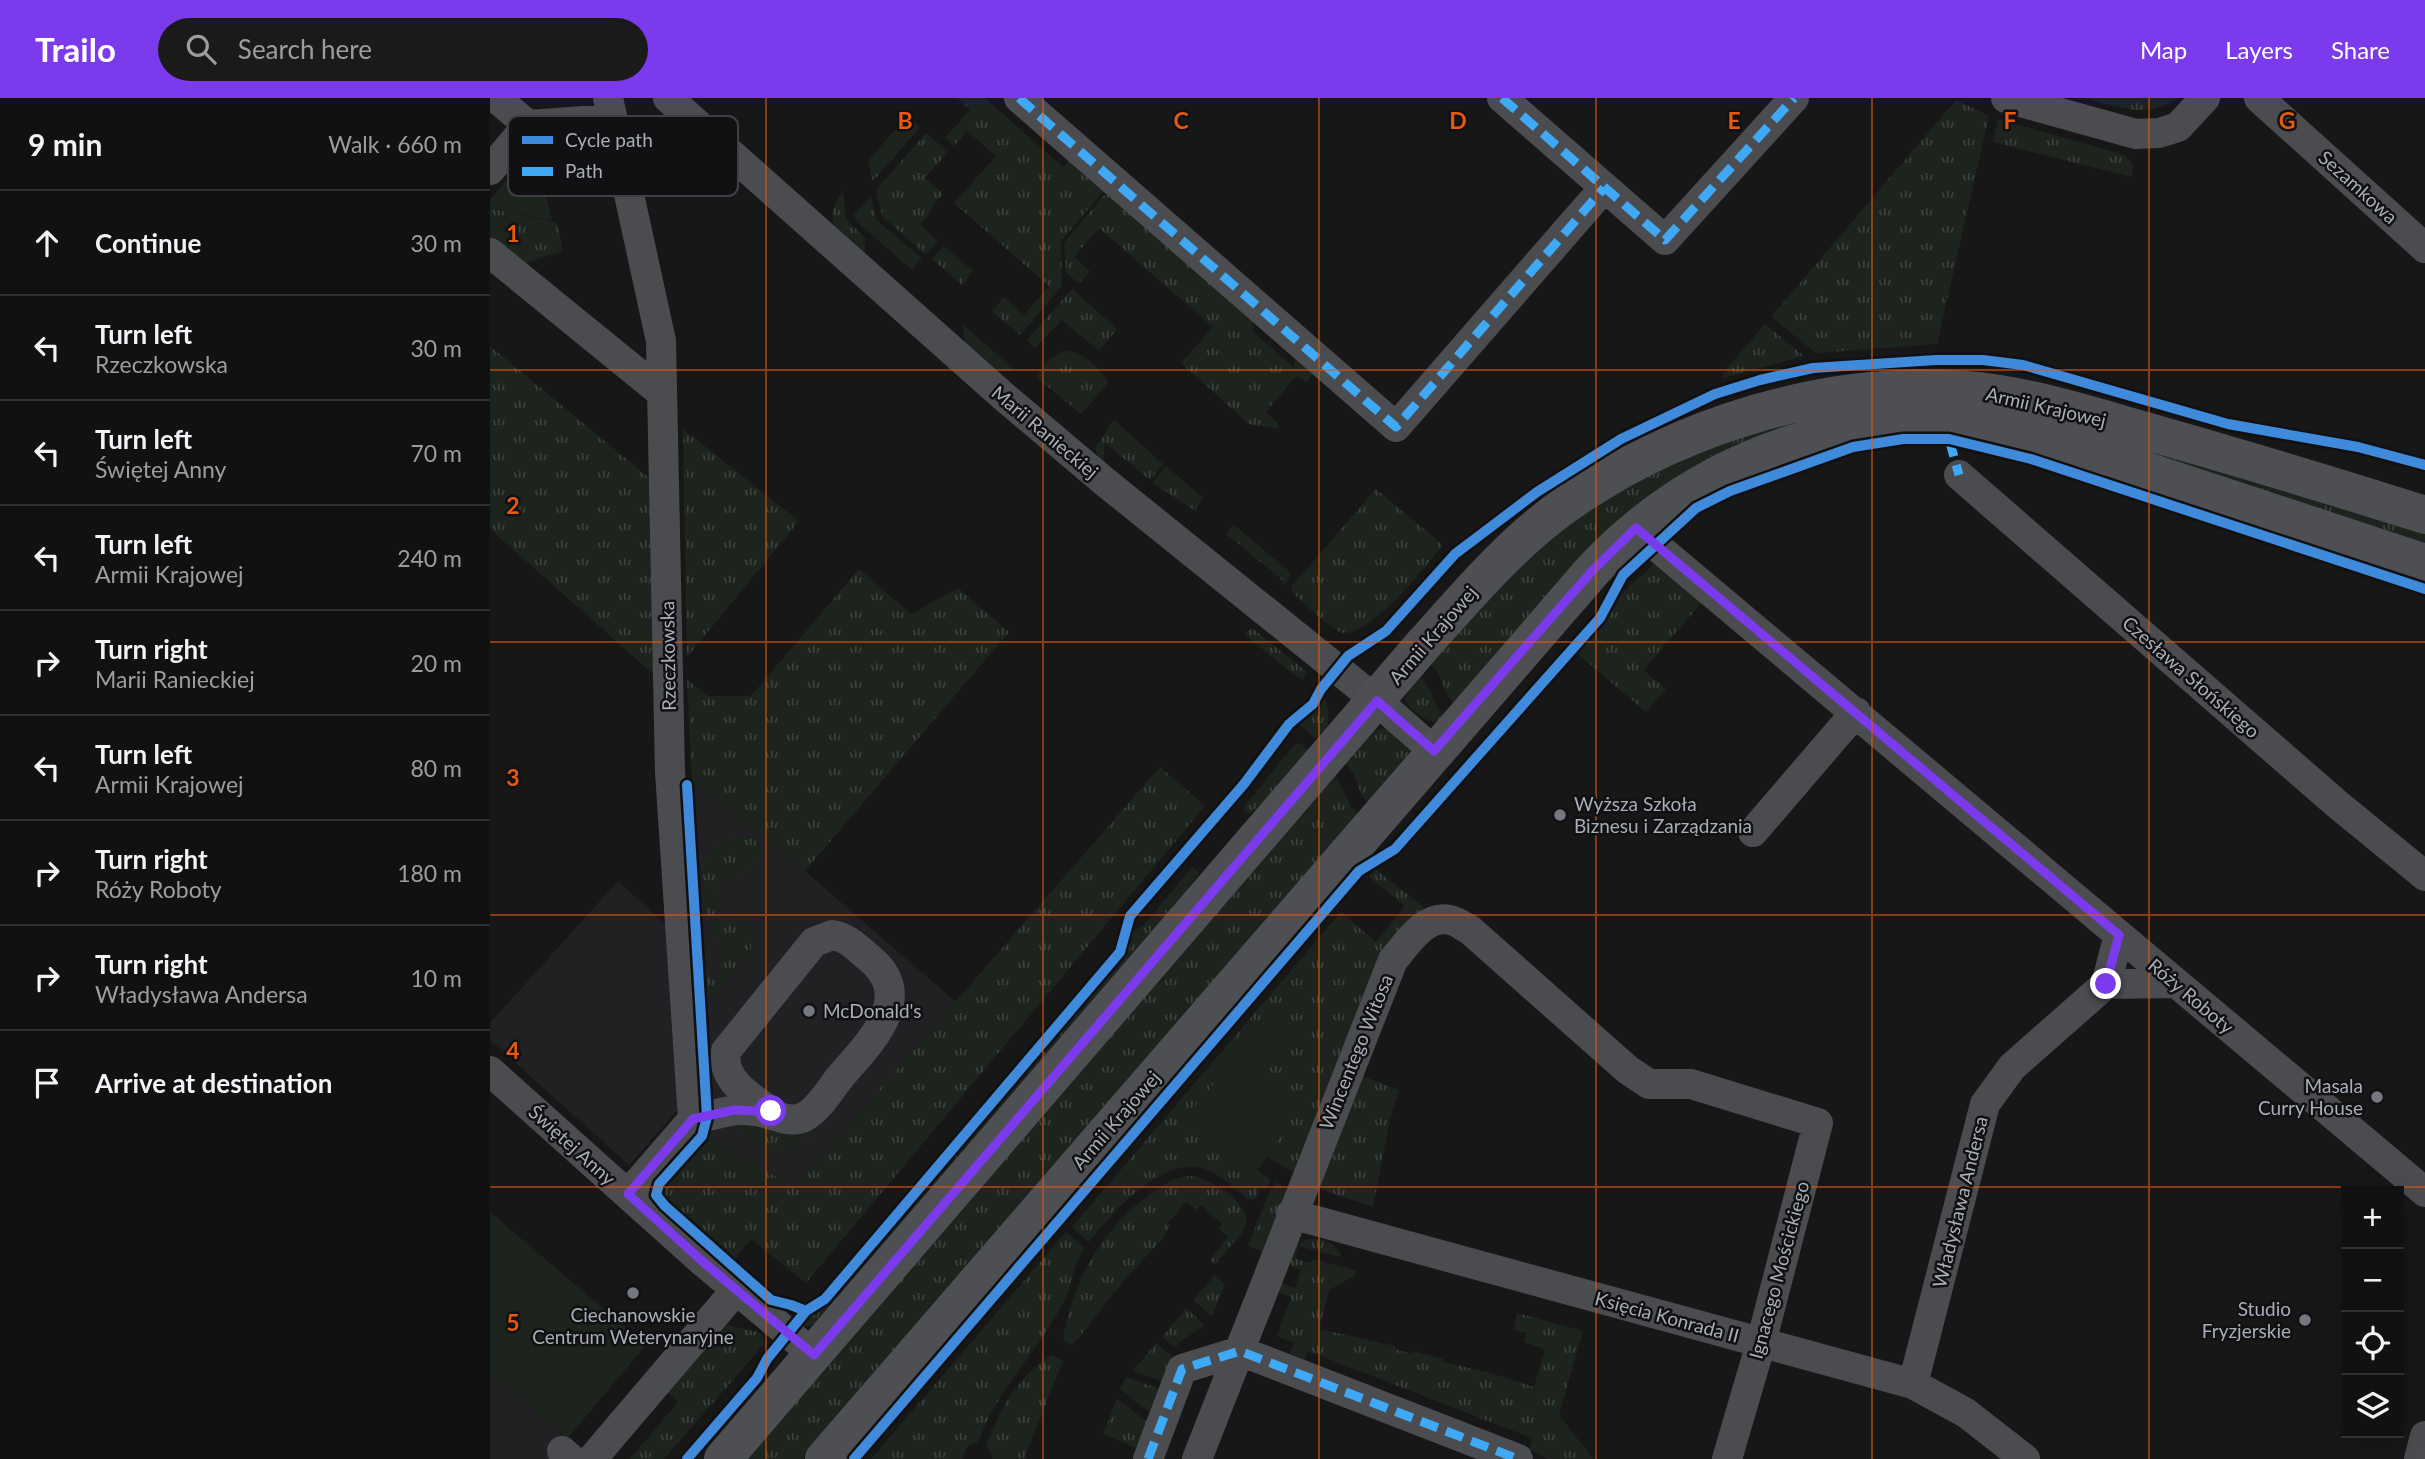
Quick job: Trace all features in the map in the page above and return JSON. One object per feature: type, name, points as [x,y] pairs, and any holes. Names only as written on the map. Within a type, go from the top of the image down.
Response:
[{"type":"main road","name":"Armii Krajowej","points":[[723,1459],[1422,646],[1490,571],[1568,503],[1649,456],[1723,424],[1774,408],[1828,397],[1921,389],[1965,390],[2016,396],[2263,465],[2425,515]]},
{"type":"main road","name":"Armii Krajowej","points":[[824,1459],[1593,570],[1646,536],[1684,494],[1739,464],[1784,445],[1829,433],[1883,425],[1971,424],[2013,430],[2053,440],[2425,563]]},
{"type":"street","points":[[496,98],[517,116]]},
{"type":"street","points":[[1019,98],[1396,427],[1604,188]]},
{"type":"street","points":[[1502,98],[1665,240],[1794,98]]},
{"type":"street","points":[[2006,98],[2136,134],[2159,133],[2178,127],[2205,98]]},
{"type":"street","name":"Sezamkowa","points":[[2259,98],[2425,248]]},
{"type":"street","name":"Marii Ranieckiej","points":[[679,101],[695,116]]},
{"type":"street","points":[[574,116],[610,109]]},
{"type":"street","points":[[490,170],[508,149]]},
{"type":"street","name":"Marii Ranieckiej","points":[[738,157],[820,235],[1002,396],[1377,701],[1434,751]]},
{"type":"street","name":"Rzeczkowska","points":[[629,196],[661,341],[670,772],[706,1116]]},
{"type":"street","points":[[490,253],[662,393]]},
{"type":"street","name":"Czesława Słońskiego","points":[[1959,475],[2337,804],[2425,876]]},
{"type":"street","name":"Róży Roboty","points":[[1646,536],[2425,1192]]},
{"type":"street","points":[[1753,832],[1856,712]]},
{"type":"street","name":"Wincentego Witosa","points":[[1197,1459],[1393,960],[1419,930],[1436,919],[1451,920],[1470,930],[1628,1070],[1649,1084],[1691,1084],[1777,1109]]},
{"type":"street","points":[[628,1194],[706,1116],[727,1103],[731,1092],[724,1060],[731,1042],[814,942],[832,935],[841,937],[881,967],[890,986],[885,1021],[814,1109],[798,1119],[748,1110],[706,1116]]},
{"type":"street","points":[[2119,935],[2106,984],[2176,983]]},
{"type":"street","name":"Władysława Andersa","points":[[1913,1384],[1984,1104],[2012,1067],[2106,984]]},
{"type":"street","name":"Świętej Anny","points":[[490,1071],[736,1290],[814,1355]]},
{"type":"street","points":[[730,1080],[779,1117]]},
{"type":"street","name":"Ignacego Mościckiego","points":[[1727,1459],[1761,1343],[1818,1123],[1777,1109]]},
{"type":"street","name":"Księcia Konrada II","points":[[1292,1214],[1913,1384],[1966,1413],[2015,1456]]},
{"type":"street","points":[[592,1459],[736,1290]]},
{"type":"street","points":[[1148,1459],[1182,1370],[1240,1351],[1518,1459]]},
{"type":"street","points":[[2419,1459],[2425,1436]]},
{"type":"shaded area","points":[[692,782],[805,871],[956,1002],[794,1187],[706,1137],[713,1111]]},
{"type":"shaded area","points":[[618,881],[670,928],[682,1105],[629,1165],[490,1040],[490,1023]]},
{"type":"shaded area","points":[[490,1380],[498,1380],[567,1439],[550,1459],[490,1459]]},
{"type":"green space","points":[[957,98],[985,98],[1063,167],[1069,160],[1105,189],[1061,241],[1062,286],[1020,335],[992,311],[1004,297],[1024,315],[1049,286],[954,203],[996,156],[967,131],[954,146],[945,138],[970,110]]},
{"type":"green space","points":[[2084,98],[2179,98],[2155,109],[2132,110]]},
{"type":"green space","points":[[1956,100],[1989,116],[1937,344],[1816,353],[1771,317]]},
{"type":"green space","points":[[907,116],[920,127],[873,181],[868,161]]},
{"type":"green space","points":[[1998,119],[2125,155],[2134,166],[2131,177],[1993,142]]},
{"type":"green space","points":[[926,133],[948,152],[925,178],[943,194],[920,225],[938,241],[926,255],[882,216],[876,190]]},
{"type":"green space","points":[[508,180],[508,196],[546,196],[552,221],[490,208],[490,200]]},
{"type":"green space","points":[[1112,186],[1254,320],[1252,331],[1294,367],[1297,348],[1314,371],[1308,381],[1296,376],[1266,412],[1277,422],[1279,429],[1249,424],[1181,363],[1213,327],[1099,228],[1074,257],[1090,271],[1079,284],[1066,272],[1064,243]]},
{"type":"green space","points":[[843,191],[846,219],[865,238],[865,254],[841,234],[833,220],[836,202]]},
{"type":"green space","points":[[871,196],[876,220],[922,258],[912,270],[856,221],[854,215]]},
{"type":"green space","points":[[490,208],[557,223],[563,251],[520,265],[490,241]]},
{"type":"green space","points":[[944,246],[973,271],[962,285],[932,259]]},
{"type":"green space","points":[[1072,289],[1117,329],[1099,351],[1062,320],[1035,348],[1027,340]]},
{"type":"green space","points":[[1765,324],[1804,356],[1722,378],[1724,372]]},
{"type":"green space","points":[[963,325],[1014,369],[1000,370],[982,361],[965,346]]},
{"type":"green space","points":[[490,346],[653,481],[661,681],[490,529]]},
{"type":"green space","points":[[1065,351],[1085,358],[1096,366],[1109,382],[1081,414],[1036,377],[1050,358]]},
{"type":"green space","points":[[1785,419],[1804,422],[1741,445],[1455,705],[1451,701],[1439,675],[1431,665],[1504,581],[1565,527],[1620,488],[1694,450]]},
{"type":"green space","points":[[1114,420],[1163,464],[1150,480],[1104,442],[1104,460],[1099,460],[1095,448]]},
{"type":"green space","points":[[2063,421],[2425,528],[2425,548]]},
{"type":"green space","points":[[683,429],[799,521],[687,657]]},
{"type":"green space","points":[[1166,466],[1203,498],[1195,511],[1153,483]]},
{"type":"green space","points":[[1376,489],[1443,545],[1379,616],[1350,632],[1338,631],[1292,592],[1292,586]]},
{"type":"green space","points":[[1234,525],[1290,572],[1290,578],[1284,585],[1280,578],[1226,534]]},
{"type":"green space","points":[[1660,559],[1706,598],[1643,670],[1666,689],[1646,712],[1576,652],[1616,598]]},
{"type":"green space","points":[[859,569],[911,614],[958,588],[1009,632],[805,871],[692,782],[687,679],[708,696],[751,696]]},
{"type":"green space","points":[[1252,628],[1307,672],[1303,679],[1244,634]]},
{"type":"green space","points":[[1420,677],[1444,716],[1438,722],[1418,715],[1405,699]]},
{"type":"green space","points":[[1323,694],[1328,718],[1322,743],[1300,725]]},
{"type":"green space","points":[[1383,728],[1399,737],[1410,752],[1370,803],[1362,795],[1346,764],[1374,731]]},
{"type":"green space","points":[[1300,743],[1314,755],[1249,814],[1244,807],[1294,745]]},
{"type":"green space","points":[[1160,767],[1205,806],[806,1283],[751,1239],[735,1259],[666,1199],[664,1187],[706,1137],[794,1187]]},
{"type":"green space","points":[[1336,775],[1352,808],[1360,815],[803,1459],[742,1459]]},
{"type":"green space","points":[[733,836],[756,841],[765,851],[745,874],[728,880],[719,897],[723,915],[742,923],[749,930],[750,953],[708,1002],[706,980],[721,968],[724,957],[712,932],[707,913],[703,896],[703,876],[706,857],[714,845]]},
{"type":"green space","points":[[1192,867],[1199,872],[1166,925],[819,1322],[805,1327],[799,1326],[831,1298],[1124,951],[1129,934],[1144,925]]},
{"type":"green space","points":[[1375,869],[1424,907],[1393,942],[1300,1167],[1292,1171],[1267,1157],[1300,1101],[1191,1112],[1271,1180],[1265,1190],[1260,1187],[1257,1197],[1248,1199],[1222,1178],[1207,1170],[1192,1167],[1178,1169],[1163,1174],[1134,1194],[1089,1242],[1072,1227],[1341,912],[1376,942],[1405,906],[1369,877]]},
{"type":"green space","points":[[1275,1013],[1298,1033],[1263,1075],[1301,1101],[1260,1168],[1256,1169],[1190,1112]]},
{"type":"green space","points":[[1360,1075],[1399,1090],[1390,1119],[1373,1207],[1323,1190],[1320,1184]]},
{"type":"green space","points":[[734,1121],[772,1121],[815,1129],[806,1140],[795,1146],[772,1150],[750,1141]]},
{"type":"green space","points":[[1192,1176],[1217,1186],[1232,1196],[1247,1219],[1242,1233],[1215,1264],[1210,1260],[1228,1237],[1219,1229],[1222,1224],[1201,1205],[1196,1209],[1186,1202],[1168,1223],[1170,1226],[1165,1236],[1126,1278],[1072,1346],[1063,1339],[1074,1297],[1103,1241],[1132,1209],[1149,1195],[1174,1179]]},
{"type":"green space","points":[[1276,1182],[1290,1191],[1265,1253],[1248,1246]]},
{"type":"green space","points":[[490,1212],[646,1345],[567,1439],[498,1380],[490,1380]]},
{"type":"green space","points":[[1066,1232],[1085,1248],[1066,1296],[1053,1321],[1006,1388],[978,1443],[967,1448],[963,1459],[871,1459]]},
{"type":"green space","points":[[1312,1239],[1332,1244],[1341,1254],[1340,1257],[1298,1246],[1295,1259],[1311,1263],[1313,1259],[1357,1271],[1354,1276],[1329,1290],[1319,1329],[1395,1346],[1395,1349],[1443,1359],[1443,1362],[1491,1373],[1534,1387],[1545,1349],[1524,1342],[1526,1333],[1514,1330],[1517,1313],[1583,1331],[1559,1415],[1593,1459],[1548,1459],[1529,1449],[1532,1438],[1308,1351],[1302,1368],[1298,1366],[1300,1358],[1290,1354],[1294,1343],[1277,1336],[1291,1297],[1274,1291],[1278,1282],[1295,1288],[1301,1270],[1285,1264],[1295,1247]]},
{"type":"green space","points":[[1215,1275],[1225,1284],[1212,1316],[1193,1300]]},
{"type":"green space","points":[[1186,1308],[1205,1325],[1178,1343],[1176,1348],[1162,1337]]},
{"type":"green space","points":[[726,1325],[758,1332],[764,1344],[664,1459],[630,1459],[678,1402],[662,1387]]},
{"type":"green space","points":[[1156,1343],[1172,1356],[1162,1381],[1133,1371]]},
{"type":"green space","points":[[1053,1355],[1063,1361],[1024,1459],[992,1459],[986,1446],[1004,1407],[1030,1372]]},
{"type":"green space","points":[[1126,1377],[1159,1389],[1150,1413],[1120,1389]]},
{"type":"green space","points":[[1117,1399],[1147,1422],[1136,1448],[1103,1434]]},
{"type":"marked path","points":[[1019,98],[1396,427],[1604,188]]},
{"type":"marked path","points":[[1502,98],[1665,240],[1794,98]]},
{"type":"marked path","points":[[1949,439],[1959,475]]},
{"type":"marked path","points":[[1148,1459],[1182,1369],[1240,1351],[1518,1459]]},
{"type":"cycle path","points":[[687,1459],[757,1378],[767,1359],[806,1311],[825,1299],[1120,952],[1130,916],[1244,784],[1289,724],[1313,704],[1321,689],[1348,656],[1386,631],[1455,554],[1537,492],[1621,439],[1715,394],[1813,368],[1936,360],[1983,360],[2023,365],[2228,424],[2358,447],[2425,465]]},
{"type":"cycle path","points":[[854,1459],[1359,871],[1395,849],[1600,618],[1623,575],[1696,508],[1730,491],[1853,447],[1903,439],[1949,439],[2031,459],[2425,589]]},
{"type":"cycle path","points":[[687,785],[707,1117],[702,1136],[659,1184],[656,1195],[771,1300],[806,1311]]},
{"type":"place","name":"Wyższa Szkoła Biznesu i Zarządzania","points":[[1560,815]]},
{"type":"place","name":"McDonald's","points":[[809,1011]]},
{"type":"place","name":"Masala Curry House","points":[[2377,1097]]},
{"type":"place","name":"Ciechanowskie Centrum Weterynaryjne","points":[[633,1293]]},
{"type":"place","name":"Studio Fryzjerskie","points":[[2305,1320]]},
{"type":"route","points":[[771,1111],[779,1117],[760,1111],[734,1110],[693,1119],[628,1194],[702,1261],[814,1355],[1377,701],[1434,751],[1593,570],[1636,528],[2119,935],[2106,984]]}]
